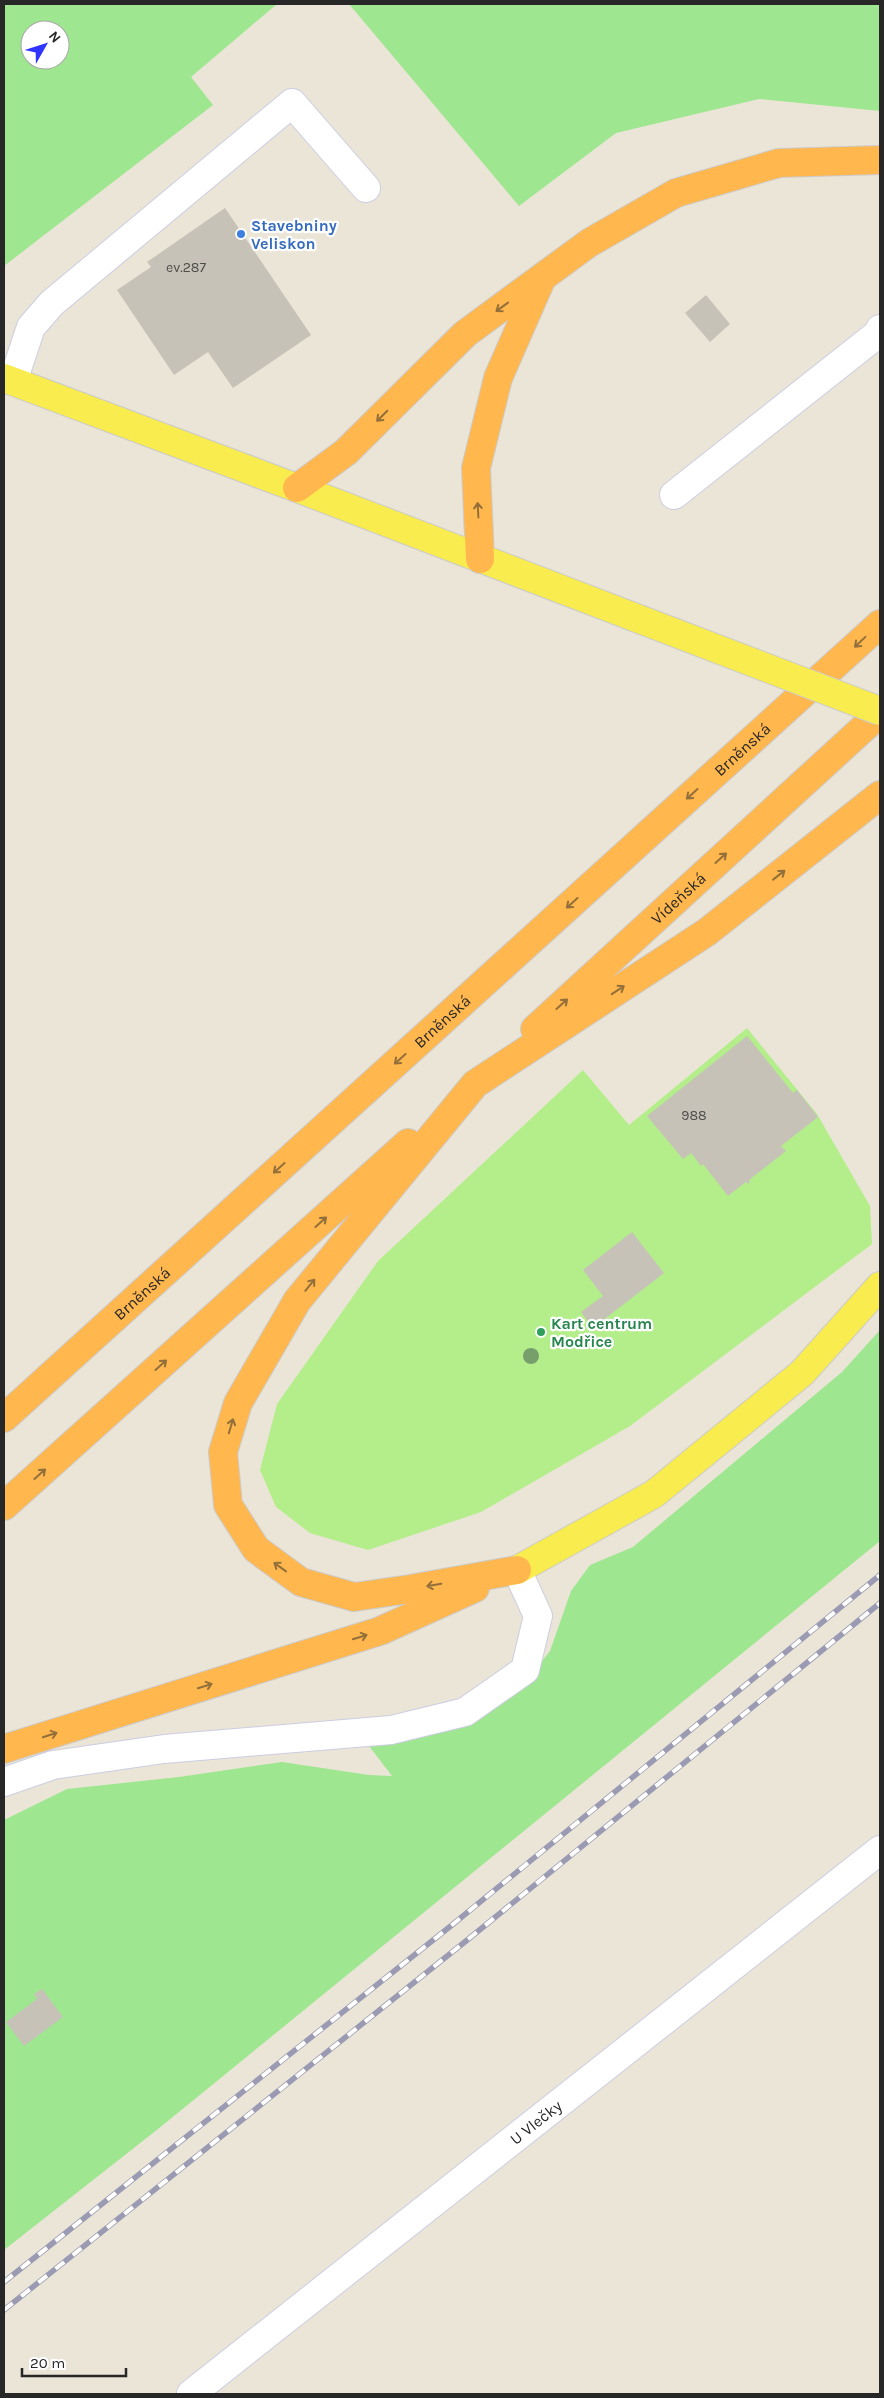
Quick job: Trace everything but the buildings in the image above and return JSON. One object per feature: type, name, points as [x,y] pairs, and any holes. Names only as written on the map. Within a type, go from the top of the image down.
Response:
[{"type":"highway","points":[[298,488],[346,452],[465,334],[589,243],[676,193],[779,163],[880,160]]},
{"type":"highway","points":[[480,558],[476,468],[498,378],[542,278]]},
{"type":"highway","name":"Brněnská","points":[[4,1418],[880,624]]},
{"type":"highway","name":"Vídeňská","points":[[475,1084],[880,712]]},
{"type":"highway","points":[[4,1506],[475,1084],[707,932],[880,795]]},
{"type":"highway","points":[[475,1084],[297,1302],[238,1403],[223,1452],[228,1505],[256,1549],[301,1582],[354,1597],[517,1570]]},
{"type":"highway","points":[[4,1750],[380,1631],[517,1570]]},
{"type":"main road","points":[[9,379],[880,712]]},
{"type":"main road","points":[[517,1570],[654,1494],[802,1373],[880,1286]]},
{"type":"street","points":[[9,379],[31,328],[52,303],[292,103],[366,188]]},
{"type":"street","points":[[674,495],[880,332],[880,329]]},
{"type":"street","points":[[4,1782],[53,1765],[164,1749],[391,1730],[465,1712],[525,1670],[538,1616],[517,1570]]},
{"type":"street","name":"U Vlečky","points":[[191,2394],[880,1850]]},
{"type":"green space","points":[[4,4],[277,4],[191,77],[213,105],[4,266]]},
{"type":"green space","points":[[349,4],[880,4],[880,111],[759,99],[616,133],[519,206]]},
{"type":"green space","name":"Kart centrum Modřice","points":[[747,1028],[817,1114],[870,1206],[872,1244],[630,1426],[481,1512],[368,1550],[310,1533],[276,1507],[260,1470],[277,1404],[378,1261],[583,1070],[629,1125]]},
{"type":"green space","points":[[880,1330],[880,1541],[158,2129],[4,2250],[4,1820],[67,1789],[179,1777],[282,1762],[369,1775],[392,1776],[366,1742],[527,1680],[550,1651],[571,1591],[590,1565],[633,1547],[842,1372]]},
{"type":"railway","points":[[4,2282],[452,1925],[880,1575]]},
{"type":"railway","points":[[4,2310],[466,1941],[880,1603]]},
{"type":"place","name":"Stavebniny Veliskon","points":[[241,234]]},
{"type":"place","name":"Kart centrum Modřice","points":[[541,1332]]}]
